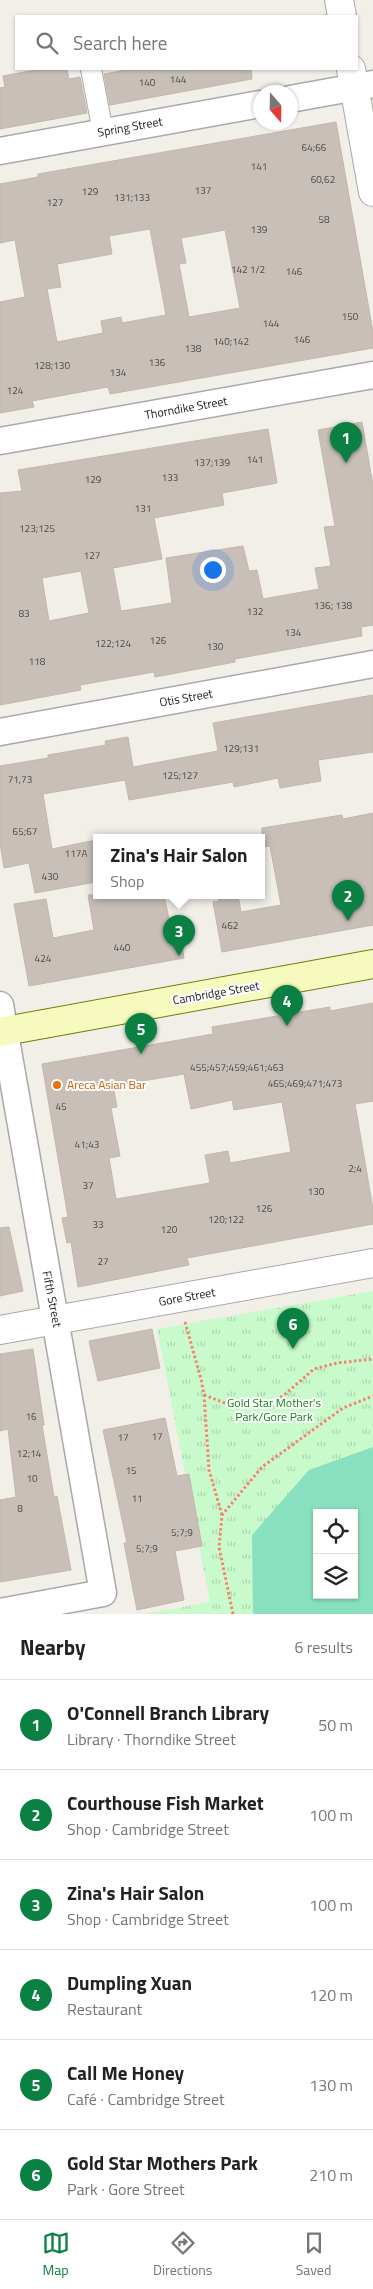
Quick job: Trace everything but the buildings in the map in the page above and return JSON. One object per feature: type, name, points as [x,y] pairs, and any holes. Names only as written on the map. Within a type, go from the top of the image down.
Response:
[{"type":"main road","name":"Cambridge Street","points":[[2,1022],[373,964]]},
{"type":"street","points":[[339,0],[342,15]]},
{"type":"street","points":[[91,70],[103,132]]},
{"type":"street","points":[[298,97],[359,80],[373,192]]},
{"type":"street","name":"Spring Street","points":[[0,151],[253,105]]},
{"type":"street","name":"Thorndike Street","points":[[0,441],[373,375]]},
{"type":"street","name":"Otis Street","points":[[0,732],[373,664]]},
{"type":"street","name":"Fifth Street","points":[[0,1612],[103,1594],[56,1319],[2,1022]]},
{"type":"street","name":"Gore Street","points":[[0,1330],[373,1263]]},
{"type":"path","points":[[185,1321],[204,1395],[209,1470],[222,1515],[218,1546],[233,1614]]},
{"type":"path","points":[[204,1395],[233,1406],[264,1405],[283,1396],[314,1369],[337,1363],[373,1359]]},
{"type":"path","points":[[222,1515],[262,1467],[344,1408],[373,1396]]},
{"type":"green space","name":"Gold Star Mother's Park/Gore Park","points":[[373,1291],[373,1614],[144,1614],[210,1602],[157,1329]]},
{"type":"green space","points":[[373,1447],[373,1614],[253,1614],[252,1535],[309,1470]]},
{"type":"place","name":"O'Connell Branch Library","points":[[346,463]]},
{"type":"place","name":"Courthouse Fish Market","points":[[348,921]]},
{"type":"place","name":"Zina's Hair Salon","points":[[179,956]]},
{"type":"place","name":"Dumpling Xuan","points":[[287,1026]]},
{"type":"place","name":"Call Me Honey","points":[[141,1054]]},
{"type":"place","name":"Areca Asian Bar","points":[[57,1085]]},
{"type":"place","name":"Gold Star Mothers Park","points":[[293,1349]]}]
